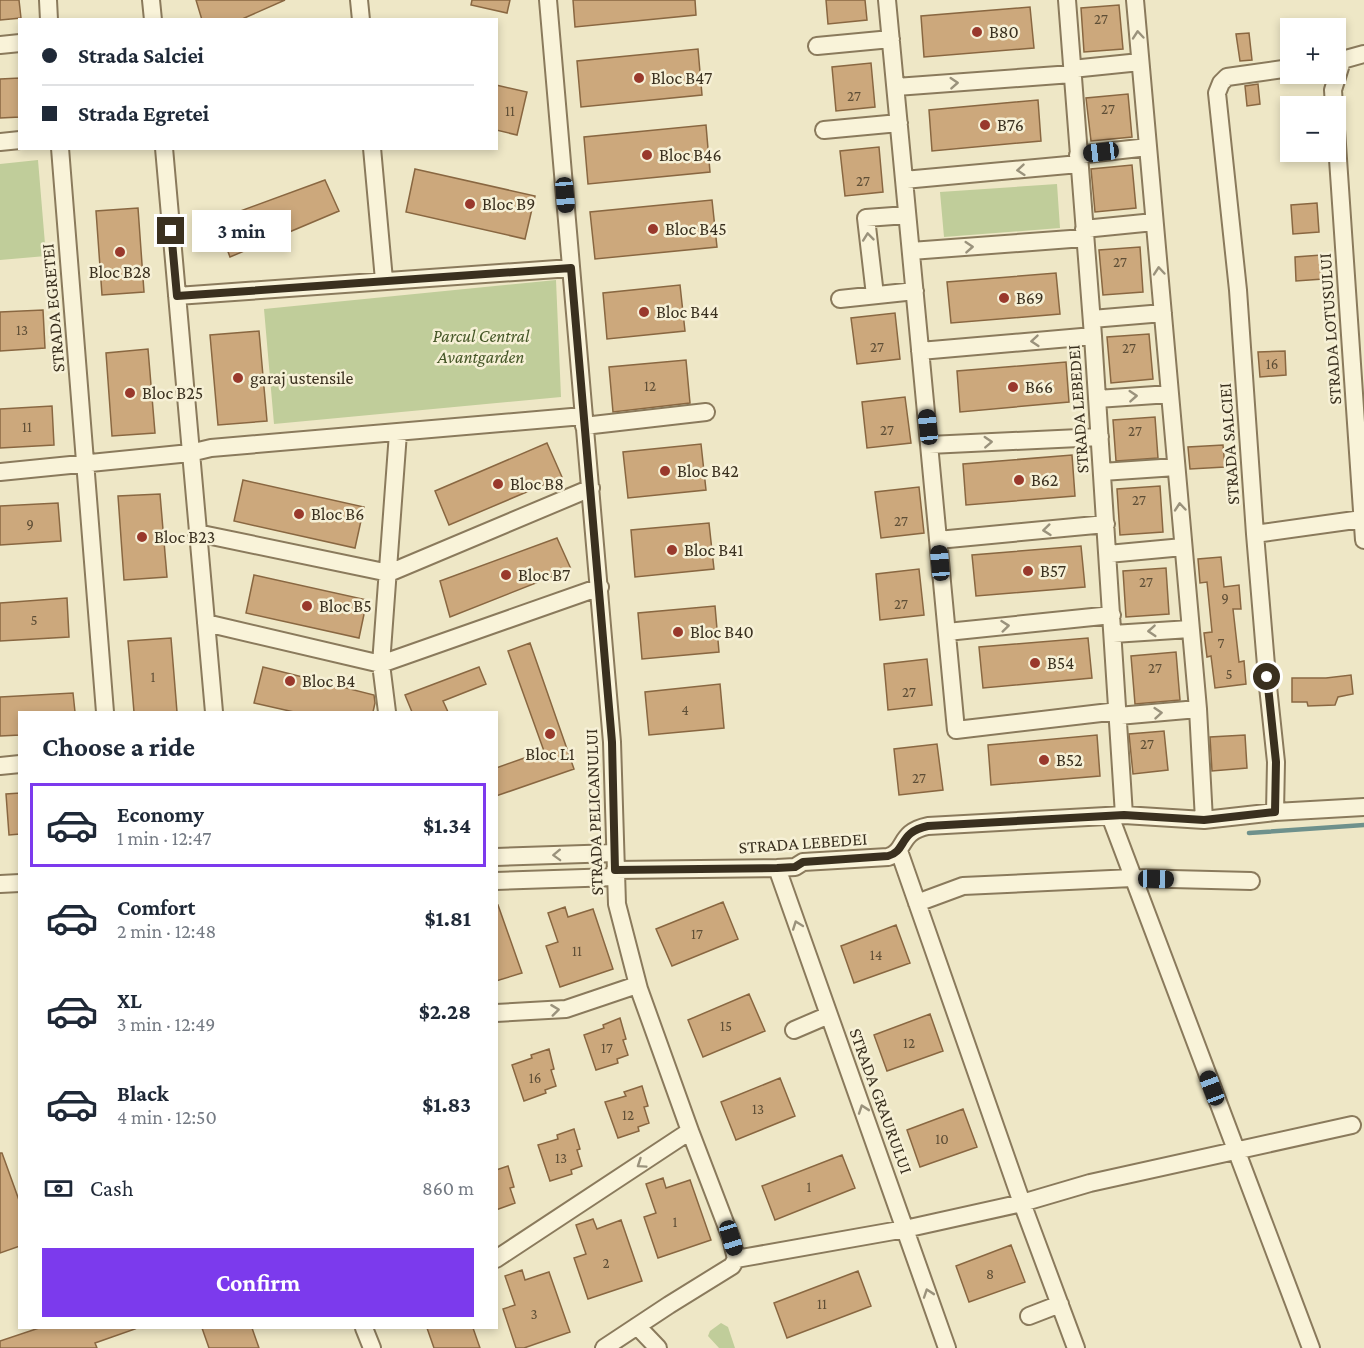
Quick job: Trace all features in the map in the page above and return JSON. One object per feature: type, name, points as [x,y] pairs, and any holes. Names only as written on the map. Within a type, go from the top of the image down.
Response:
[{"type":"street","points":[[48,0],[49,18]]},
{"type":"street","points":[[151,0],[153,18]]},
{"type":"street","points":[[359,0],[361,18]]},
{"type":"street","name":"STRADA PELICANULUI","points":[[548,0],[600,586],[612,742],[615,874],[619,914],[638,985],[731,1238],[736,1259]]},
{"type":"street","points":[[887,0],[956,730],[1118,714],[1198,709]]},
{"type":"street","name":"STRADA LEBEDEI","points":[[1067,0],[1112,615],[1118,714],[1117,815],[1132,878],[1311,1348]]},
{"type":"street","points":[[1135,0],[1198,709],[1204,820]]},
{"type":"street","points":[[818,46],[891,39]]},
{"type":"street","points":[[0,45],[18,43]]},
{"type":"street","points":[[1346,59],[1364,54]]},
{"type":"street","points":[[896,87],[1072,71],[1140,62]]},
{"type":"street","name":"STRADA SALCIEI","points":[[1275,812],[1276,762],[1255,534],[1238,290],[1217,93],[1221,83],[1227,77],[1280,69]]},
{"type":"street","points":[[824,130],[899,123]]},
{"type":"street","points":[[0,142],[18,140]]},
{"type":"street","points":[[904,180],[1079,160],[1148,147]]},
{"type":"street","name":"STRADA EGRETEI","points":[[60,150],[105,711]]},
{"type":"street","points":[[164,150],[214,711]]},
{"type":"street","points":[[372,150],[384,280]]},
{"type":"street","name":"STRADA LOTUSULUI","points":[[1338,162],[1364,540]]},
{"type":"street","points":[[875,295],[866,218],[908,215]]},
{"type":"street","points":[[911,251],[1084,234],[1155,222]]},
{"type":"street","points":[[177,296],[571,268]]},
{"type":"street","points":[[840,299],[915,291]]},
{"type":"street","points":[[920,351],[1092,327],[1162,313]]},
{"type":"street","points":[[1097,399],[1170,394]]},
{"type":"street","points":[[0,472],[190,453],[211,448],[706,412]]},
{"type":"street","points":[[387,711],[381,664],[398,434]]},
{"type":"street","points":[[929,445],[1100,437]]},
{"type":"street","points":[[1102,472],[1176,467]]},
{"type":"street","points":[[197,533],[389,573],[591,488]]},
{"type":"street","points":[[1255,534],[1362,519]]},
{"type":"street","points":[[938,540],[1106,524]]},
{"type":"street","points":[[1108,554],[1183,547]]},
{"type":"street","points":[[206,623],[381,664],[600,586]]},
{"type":"street","points":[[947,632],[1112,615]]},
{"type":"street","points":[[1113,634],[1190,628]]},
{"type":"street","points":[[0,766],[18,764]]},
{"type":"street","points":[[1076,1348],[1022,1203],[898,851],[908,834],[917,828],[928,826],[1117,815],[1204,820],[1275,812],[1364,807]]},
{"type":"street","name":"STRADA LEBEDEI","points":[[498,881],[795,867],[803,862],[888,856],[898,851]]},
{"type":"street","points":[[498,857],[615,853]]},
{"type":"street","name":"STRADA GRAURULUI","points":[[777,868],[947,1348]]},
{"type":"street","points":[[917,903],[963,886],[1132,878],[1251,881]]},
{"type":"street","points":[[0,884],[18,882]]},
{"type":"street","points":[[498,1013],[566,1009],[638,985]]},
{"type":"street","points":[[794,1030],[829,1015]]},
{"type":"street","points":[[604,1348],[732,1266],[736,1259],[905,1229],[1022,1203],[1090,1184],[1352,1125]]},
{"type":"street","points":[[498,1258],[690,1131]]},
{"type":"street","points":[[1029,1316],[1060,1304]]},
{"type":"street","points":[[637,1326],[658,1348]]},
{"type":"street","points":[[364,1329],[372,1348]]},
{"type":"green space","points":[[38,160],[46,256],[0,260],[0,164]]},
{"type":"green space","points":[[1057,184],[1060,228],[944,237],[940,192]]},
{"type":"green space","name":"Parcul Central Avantgarden","points":[[556,280],[561,397],[274,424],[264,309]]},
{"type":"green space","points":[[721,1323],[728,1327],[735,1348],[719,1348],[708,1336],[710,1331]]},
{"type":"building","points":[[0,0],[19,0],[21,18],[0,20]]},
{"type":"building","points":[[196,0],[285,0],[244,18],[201,18]]},
{"type":"building","points":[[472,0],[510,0],[507,13],[471,5]]},
{"type":"building","points":[[573,0],[695,0],[696,15],[575,27]]},
{"type":"building","points":[[826,0],[865,0],[867,20],[828,24]]},
{"type":"building","points":[[1119,5],[1123,49],[1084,52],[1081,8]]},
{"type":"building","name":"B80","points":[[1030,7],[1034,48],[924,57],[921,16]]},
{"type":"building","points":[[1249,33],[1252,60],[1240,61],[1236,34]]},
{"type":"building","name":"Bloc B47","points":[[698,49],[702,95],[581,107],[577,61]]},
{"type":"building","points":[[871,63],[875,107],[836,111],[832,67]]},
{"type":"building","points":[[18,78],[18,117],[0,118],[0,79]]},
{"type":"building","points":[[1258,84],[1260,104],[1247,106],[1245,86]]},
{"type":"building","points":[[498,85],[527,92],[517,135],[498,130]]},
{"type":"building","points":[[1128,94],[1132,137],[1091,141],[1086,98]]},
{"type":"building","name":"B76","points":[[1038,100],[1041,141],[932,151],[929,110]]},
{"type":"building","name":"Bloc B46","points":[[706,125],[710,172],[588,184],[584,137]]},
{"type":"building","points":[[879,147],[883,192],[845,196],[840,151]]},
{"type":"building","points":[[1132,165],[1136,208],[1095,212],[1091,169]]},
{"type":"building","name":"Bloc B9","points":[[415,169],[535,196],[525,239],[406,212]]},
{"type":"building","points":[[325,180],[339,211],[230,257],[216,220]]},
{"type":"building","name":"Bloc B45","points":[[712,200],[717,247],[595,259],[590,212]]},
{"type":"building","points":[[1317,203],[1319,232],[1293,234],[1291,205]]},
{"type":"building","name":"Bloc B28","points":[[138,208],[144,292],[102,295],[96,211]]},
{"type":"building","points":[[1140,247],[1143,292],[1103,295],[1099,250]]},
{"type":"building","points":[[1321,255],[1323,279],[1296,281],[1295,257]]},
{"type":"building","name":"B69","points":[[1056,273],[1060,314],[951,323],[947,282]]},
{"type":"building","name":"Bloc B44","points":[[680,285],[685,331],[607,339],[603,293]]},
{"type":"building","points":[[43,310],[45,348],[0,351],[0,312]]},
{"type":"building","points":[[895,313],[900,359],[857,364],[851,318]]},
{"type":"building","name":"garaj ustensile","points":[[259,331],[267,421],[218,425],[210,335]]},
{"type":"building","points":[[1149,334],[1153,379],[1111,383],[1107,337]]},
{"type":"building","name":"Bloc B25","points":[[148,349],[155,433],[112,436],[106,353]]},
{"type":"building","points":[[1285,351],[1286,375],[1260,377],[1258,352]]},
{"type":"building","points":[[686,360],[690,403],[613,412],[609,367]]},
{"type":"building","name":"B66","points":[[1066,362],[1069,402],[960,412],[957,371]]},
{"type":"building","points":[[905,397],[911,443],[867,448],[862,402]]},
{"type":"building","points":[[52,406],[54,445],[0,448],[0,409]]},
{"type":"building","points":[[1155,417],[1158,458],[1116,461],[1113,420]]},
{"type":"building","name":"Bloc B8","points":[[547,443],[562,477],[449,525],[435,491]]},
{"type":"building","name":"Bloc B42","points":[[701,444],[706,490],[628,498],[623,452]]},
{"type":"building","points":[[1223,445],[1225,467],[1190,469],[1188,447]]},
{"type":"building","name":"B62","points":[[1072,455],[1075,496],[966,505],[963,464]]},
{"type":"building","name":"Bloc B6","points":[[243,480],[364,507],[355,548],[234,521]]},
{"type":"building","points":[[1160,486],[1163,532],[1120,535],[1117,489]]},
{"type":"building","points":[[919,487],[924,533],[881,538],[875,492]]},
{"type":"building","name":"Bloc B23","points":[[160,494],[167,577],[124,580],[118,496]]},
{"type":"building","points":[[58,503],[61,541],[0,545],[0,506]]},
{"type":"building","name":"Bloc B41","points":[[709,523],[714,569],[635,577],[631,530]]},
{"type":"building","name":"Bloc B7","points":[[557,538],[571,569],[450,617],[440,581]]},
{"type":"building","name":"B57","points":[[1081,546],[1085,587],[976,596],[972,555]]},
{"type":"building","points":[[1221,557],[1224,587],[1239,585],[1241,609],[1233,609],[1239,662],[1244,661],[1246,684],[1215,688],[1211,656],[1207,657],[1204,633],[1212,632],[1207,582],[1200,583],[1198,559]]},
{"type":"building","points":[[1166,568],[1169,614],[1126,617],[1123,571]]},
{"type":"building","points":[[919,569],[924,615],[880,620],[876,574]]},
{"type":"building","name":"Bloc B5","points":[[254,575],[367,600],[359,638],[246,613]]},
{"type":"building","points":[[67,598],[69,637],[0,641],[0,603]]},
{"type":"building","name":"Bloc B40","points":[[715,606],[719,652],[642,659],[638,613]]},
{"type":"building","points":[[171,638],[177,711],[134,711],[128,641]]},
{"type":"building","name":"B54","points":[[1088,638],[1092,678],[983,688],[979,647]]},
{"type":"building","name":"Bloc L1","points":[[530,643],[574,769],[498,795],[498,767],[544,751],[508,651]]},
{"type":"building","points":[[1176,652],[1180,700],[1135,704],[1131,656]]},
{"type":"building","points":[[927,659],[932,705],[888,710],[884,664]]},
{"type":"building","name":"Bloc B4","points":[[263,667],[374,695],[375,703],[373,711],[290,711],[254,703]]},
{"type":"building","points":[[479,667],[486,684],[443,701],[448,711],[412,711],[405,695]]},
{"type":"building","points":[[1351,675],[1353,694],[1338,697],[1335,705],[1308,706],[1307,702],[1292,702],[1292,678]]},
{"type":"building","points":[[720,684],[724,728],[649,735],[645,692]]},
{"type":"building","points":[[73,693],[75,711],[18,711],[18,735],[0,736],[0,697]]},
{"type":"building","points":[[1164,731],[1168,770],[1133,774],[1129,734]]},
{"type":"building","name":"B52","points":[[1097,735],[1100,776],[991,785],[988,745]]},
{"type":"building","points":[[1245,735],[1247,768],[1212,771],[1210,737]]},
{"type":"building","points":[[937,744],[943,790],[899,795],[894,749]]},
{"type":"building","points":[[18,793],[18,834],[9,835],[6,794]]},
{"type":"building","points":[[723,902],[738,939],[672,966],[656,929]]},
{"type":"building","points":[[498,905],[522,973],[498,980]]},
{"type":"building","points":[[565,907],[568,917],[593,909],[613,969],[560,987],[546,946],[558,942],[548,913]]},
{"type":"building","points":[[896,925],[910,963],[854,983],[841,946]]},
{"type":"building","points":[[749,994],[765,1031],[703,1057],[688,1020]]},
{"type":"building","points":[[930,1014],[943,1051],[887,1071],[874,1035]]},
{"type":"building","points":[[620,1018],[628,1055],[617,1059],[618,1063],[596,1070],[584,1035],[604,1028],[603,1025]]},
{"type":"building","points":[[549,1049],[554,1069],[551,1070],[556,1086],[545,1090],[546,1093],[524,1101],[512,1065]]},
{"type":"building","points":[[780,1078],[795,1116],[736,1140],[721,1102]]},
{"type":"building","points":[[642,1086],[648,1106],[644,1107],[649,1123],[638,1127],[639,1131],[618,1138],[605,1102],[626,1096],[624,1092]]},
{"type":"building","points":[[963,1109],[977,1147],[920,1167],[907,1130]]},
{"type":"building","points":[[574,1129],[582,1166],[571,1170],[572,1174],[550,1181],[538,1145],[558,1139],[557,1135]]},
{"type":"building","points":[[0,1153],[2,1153],[18,1197],[18,1247],[0,1253]]},
{"type":"building","points":[[842,1155],[855,1188],[775,1220],[762,1186]]},
{"type":"building","points":[[508,1166],[514,1187],[510,1188],[515,1203],[498,1209],[498,1169]]},
{"type":"building","points":[[663,1178],[666,1188],[690,1180],[711,1240],[658,1258],[644,1217],[656,1213],[646,1184]]},
{"type":"building","points":[[593,1219],[597,1229],[621,1220],[642,1281],[588,1299],[574,1258],[586,1254],[576,1225]]},
{"type":"building","points":[[1011,1245],[1025,1282],[969,1302],[956,1266]]},
{"type":"building","points":[[522,1270],[525,1280],[549,1272],[570,1332],[524,1348],[516,1348],[503,1309],[515,1305],[505,1276]]},
{"type":"building","points":[[858,1271],[871,1306],[787,1338],[774,1303]]},
{"type":"building","points":[[36,1329],[135,1329],[95,1343],[97,1348],[0,1348],[0,1341]]},
{"type":"building","points":[[202,1329],[252,1329],[259,1348],[209,1348]]},
{"type":"building","points":[[427,1329],[473,1329],[480,1348],[434,1348]]},
{"type":"waterway","points":[[1249,833],[1364,825]]},
{"type":"place","name":"B80","points":[[977,32]]},
{"type":"place","name":"Bloc B47","points":[[639,78]]},
{"type":"place","name":"B76","points":[[985,125]]},
{"type":"place","name":"Bloc B46","points":[[647,155]]},
{"type":"place","name":"Bloc B9","points":[[470,204]]},
{"type":"place","name":"Bloc B45","points":[[653,229]]},
{"type":"place","name":"Bloc B28","points":[[120,252]]},
{"type":"place","name":"B69","points":[[1004,298]]},
{"type":"place","name":"Bloc B44","points":[[644,312]]},
{"type":"place","name":"garaj ustensile","points":[[238,378]]},
{"type":"place","name":"B66","points":[[1013,387]]},
{"type":"place","name":"Bloc B25","points":[[130,393]]},
{"type":"place","name":"Bloc B42","points":[[665,471]]},
{"type":"place","name":"B62","points":[[1019,480]]},
{"type":"place","name":"Bloc B8","points":[[498,484]]},
{"type":"place","name":"Bloc B6","points":[[299,514]]},
{"type":"place","name":"Bloc B23","points":[[142,537]]},
{"type":"place","name":"Bloc B41","points":[[672,550]]},
{"type":"place","name":"B57","points":[[1028,571]]},
{"type":"place","name":"Bloc B7","points":[[506,575]]},
{"type":"place","name":"Bloc B5","points":[[307,606]]},
{"type":"place","name":"Bloc B40","points":[[678,632]]},
{"type":"place","name":"B54","points":[[1035,663]]},
{"type":"place","name":"Bloc B4","points":[[290,681]]},
{"type":"place","name":"Bloc L1","points":[[550,734]]},
{"type":"place","name":"B52","points":[[1044,760]]},
{"type":"route","points":[[171,231],[177,296],[571,268],[612,742],[615,870],[777,868],[795,867],[803,862],[888,856],[898,851],[908,834],[917,828],[928,826],[1124,815],[1204,820],[1275,812],[1276,762],[1267,677]]}]
